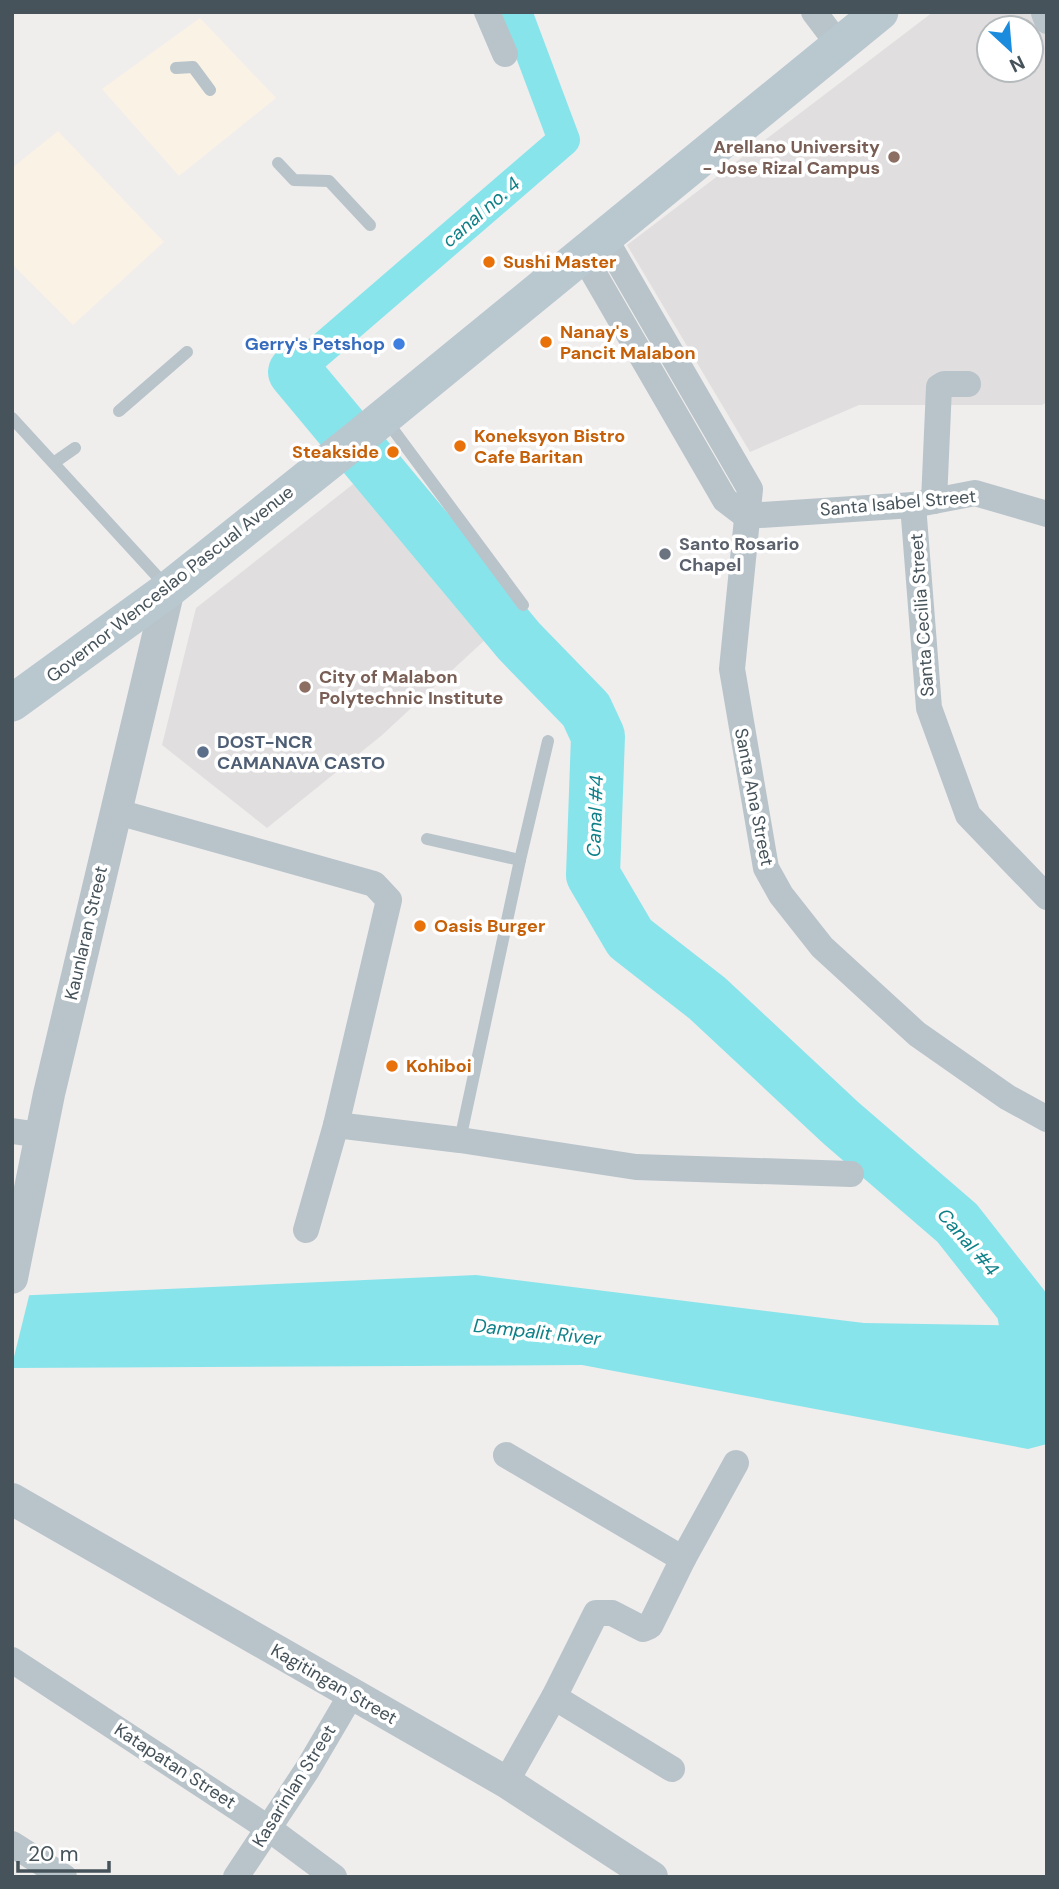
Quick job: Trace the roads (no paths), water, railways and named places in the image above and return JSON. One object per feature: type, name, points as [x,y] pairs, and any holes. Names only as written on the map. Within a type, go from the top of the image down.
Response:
[{"type":"main road","name":"Governor Wenceslao Pascual Avenue","points":[[12,703],[169,589],[880,12]]},
{"type":"street","points":[[488,12],[505,54]]},
{"type":"street","points":[[814,12],[839,45]]},
{"type":"street","points":[[1046,12],[1047,21]]},
{"type":"street","name":"Santa Ana Street","points":[[594,246],[750,489],[732,669],[765,868],[780,895],[821,947],[917,1034],[1007,1097],[1047,1119]]},
{"type":"street","name":"Santa Cecilia Street","points":[[968,384],[944,384],[939,387],[923,503],[929,708],[968,815],[1047,897]]},
{"type":"street","name":"Santa Isabel Street","points":[[746,516],[923,503],[975,493],[1047,514]]},
{"type":"street","name":"Kaunlaran Street","points":[[12,1278],[26,1133],[114,811],[169,589]]},
{"type":"street","points":[[114,811],[374,884],[389,900],[336,1125],[306,1230]]},
{"type":"street","points":[[336,1125],[460,1139],[636,1167],[851,1174]]},
{"type":"street","points":[[506,1455],[683,1559]]},
{"type":"street","points":[[506,1782],[554,1697],[596,1613],[612,1613],[643,1629],[650,1626],[736,1463]]},
{"type":"street","name":"Kagitingan Street","points":[[12,1499],[506,1782],[652,1877]]},
{"type":"street","name":"Katapatan Street","points":[[12,1660],[268,1828],[334,1877]]},
{"type":"street","name":"Kasarinlan Street","points":[[236,1877],[307,1770],[351,1695]]},
{"type":"street","points":[[554,1697],[672,1769]]},
{"type":"street","points":[[12,1844],[64,1877]]},
{"type":"lane","points":[[176,68],[193,67],[210,90]]},
{"type":"lane","points":[[278,163],[294,180],[329,181],[370,225]]},
{"type":"lane","points":[[119,411],[187,352]]},
{"type":"lane","points":[[12,418],[169,589]]},
{"type":"lane","points":[[360,436],[523,606]]},
{"type":"lane","points":[[55,462],[75,448]]},
{"type":"lane","points":[[460,1139],[548,741]]},
{"type":"lane","points":[[427,839],[520,860]]},
{"type":"water","name":"Dampalit River","points":[[476,1275],[864,1323],[1047,1326],[1047,1444],[1028,1449],[582,1365],[12,1368],[12,1296]]},
{"type":"waterway","name":"canal no. 4","points":[[295,372],[564,140],[516,12]]},
{"type":"waterway","name":"Canal #4","points":[[295,372],[519,641],[586,710],[598,736],[593,875],[630,938],[707,998],[841,1123],[957,1223],[1023,1307],[1032,1355]]},
{"type":"place","name":"Arellano University - Jose Rizal Campus","points":[[894,157]]},
{"type":"place","name":"Sushi Master","points":[[489,262]]},
{"type":"place","name":"Nanay's Pancit Malabon","points":[[546,342]]},
{"type":"place","name":"Gerry's Petshop","points":[[399,344]]},
{"type":"place","name":"Koneksyon Bistro Cafe Baritan","points":[[460,446]]},
{"type":"place","name":"Steakside","points":[[393,452]]},
{"type":"place","name":"Santo Rosario Chapel","points":[[665,554]]},
{"type":"place","name":"City of Malabon Polytechnic Institute","points":[[305,687]]},
{"type":"place","name":"DOST-NCR CAMANAVA CASTO","points":[[203,752]]},
{"type":"place","name":"Oasis Burger","points":[[420,926]]},
{"type":"place","name":"Kohiboi","points":[[392,1066]]}]
